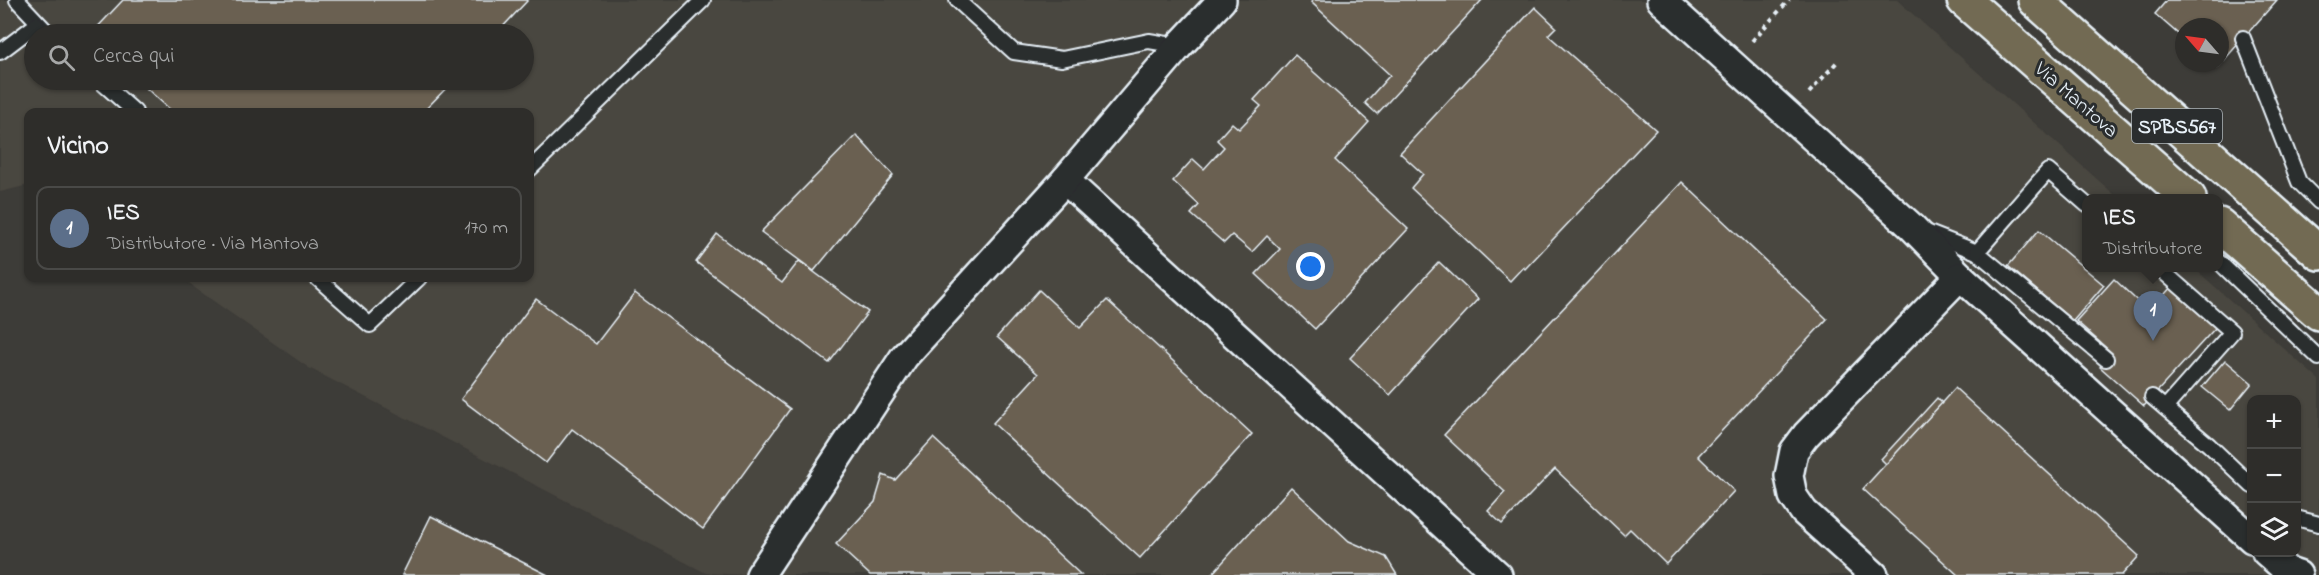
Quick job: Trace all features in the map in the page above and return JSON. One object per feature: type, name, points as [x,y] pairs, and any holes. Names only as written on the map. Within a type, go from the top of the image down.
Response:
[{"type":"highway","name":"Via Mantova","points":[[1964,0],[2184,194]]},
{"type":"highway","name":"SPBS567","points":[[2035,0],[2319,253]]},
{"type":"highway","points":[[2223,229],[2319,314]]},
{"type":"street","points":[[760,575],[904,357],[1065,180],[1179,46],[1222,0]]},
{"type":"street","points":[[1661,0],[1912,227],[1960,276],[2247,534]]},
{"type":"street","points":[[1065,180],[1498,575]]},
{"type":"street","points":[[1874,575],[1804,512],[1793,496],[1789,476],[1794,451],[1806,435],[1960,276]]},
{"type":"street","points":[[2272,557],[2289,572],[2298,575]]},
{"type":"lane","points":[[16,0],[38,24]]},
{"type":"lane","points":[[534,166],[703,0]]},
{"type":"lane","points":[[957,0],[1014,52],[1062,59],[1149,41],[1179,46]]},
{"type":"lane","points":[[0,52],[24,34]]},
{"type":"lane","points":[[2243,38],[2299,182],[2319,202]]},
{"type":"lane","points":[[110,90],[130,108]]},
{"type":"lane","points":[[2126,143],[2167,194]]},
{"type":"lane","points":[[1977,252],[2048,171],[2082,201]]},
{"type":"lane","points":[[1912,227],[1977,252],[2106,359]]},
{"type":"lane","points":[[2223,266],[2319,358]]},
{"type":"lane","points":[[2164,408],[2232,332],[2165,272]]},
{"type":"lane","points":[[322,282],[370,325],[415,282]]},
{"type":"lane","points":[[2152,397],[2209,445],[2247,481]]},
{"type":"lane","points":[[2301,519],[2319,524]]},
{"type":"path","points":[[1732,64],[1789,0]]},
{"type":"path","points":[[1789,116],[1837,62]]},
{"type":"shaded area","points":[[0,0],[1897,0],[2114,194],[2082,194],[2082,272],[2198,272],[2319,380],[2319,575],[747,575],[706,573],[309,368],[188,282],[534,282],[534,108],[24,108],[24,186],[0,192]]},
{"type":"building","points":[[123,0],[528,0],[505,24],[100,24]]},
{"type":"building","points":[[1314,0],[1482,0],[1377,114],[1365,103],[1390,75],[1311,2]]},
{"type":"building","points":[[2167,0],[2277,0],[2229,54],[2229,18],[2175,18],[2175,31],[2155,14]]},
{"type":"building","points":[[1535,7],[1556,27],[1548,35],[1656,130],[1525,269],[1523,267],[1510,281],[1411,188],[1423,174],[1400,153]]},
{"type":"building","points":[[1295,55],[1369,122],[1335,160],[1408,229],[1315,329],[1256,274],[1280,249],[1267,236],[1252,252],[1232,235],[1224,243],[1191,214],[1199,205],[1173,181],[1193,159],[1204,169],[1224,147],[1217,140],[1232,123],[1239,129],[1261,106],[1254,100]]},
{"type":"building","points":[[148,90],[444,90],[427,108],[168,108]]},
{"type":"building","points":[[856,135],[893,175],[814,271],[761,232]]},
{"type":"building","points":[[1682,182],[1827,319],[1698,456],[1734,491],[1666,564],[1630,529],[1624,535],[1555,469],[1502,524],[1488,511],[1505,492],[1444,435]]},
{"type":"building","points":[[2039,230],[2082,266],[2082,272],[2089,272],[2104,285],[2073,321],[2008,266]]},
{"type":"building","points":[[717,234],[782,283],[799,261],[868,312],[829,363],[696,262]]},
{"type":"building","points":[[1439,262],[1478,299],[1390,395],[1350,358]]},
{"type":"building","points":[[2114,279],[2149,312],[2172,286],[2217,326],[2144,406],[2100,367],[2112,353],[2076,321]]},
{"type":"building","points":[[1039,290],[1080,328],[1107,300],[1252,434],[1140,558],[993,423],[1038,374],[997,337]]},
{"type":"building","points":[[635,293],[790,409],[703,529],[572,429],[546,463],[461,399],[536,299],[596,344]]},
{"type":"building","points":[[2225,360],[2252,383],[2230,410],[2202,387]]},
{"type":"building","points":[[1955,388],[2139,556],[2122,575],[1958,575],[1863,489]]},
{"type":"building","points":[[1937,398],[1942,403],[1886,464],[1881,459]]},
{"type":"building","points":[[933,438],[1081,575],[870,575],[836,544],[875,502],[883,475],[895,480]]},
{"type":"building","points":[[1291,487],[1349,541],[1386,557],[1397,575],[1211,575]]},
{"type":"building","points":[[431,516],[548,575],[402,575]]},
{"type":"place","name":"IES","points":[[2153,341]]}]
